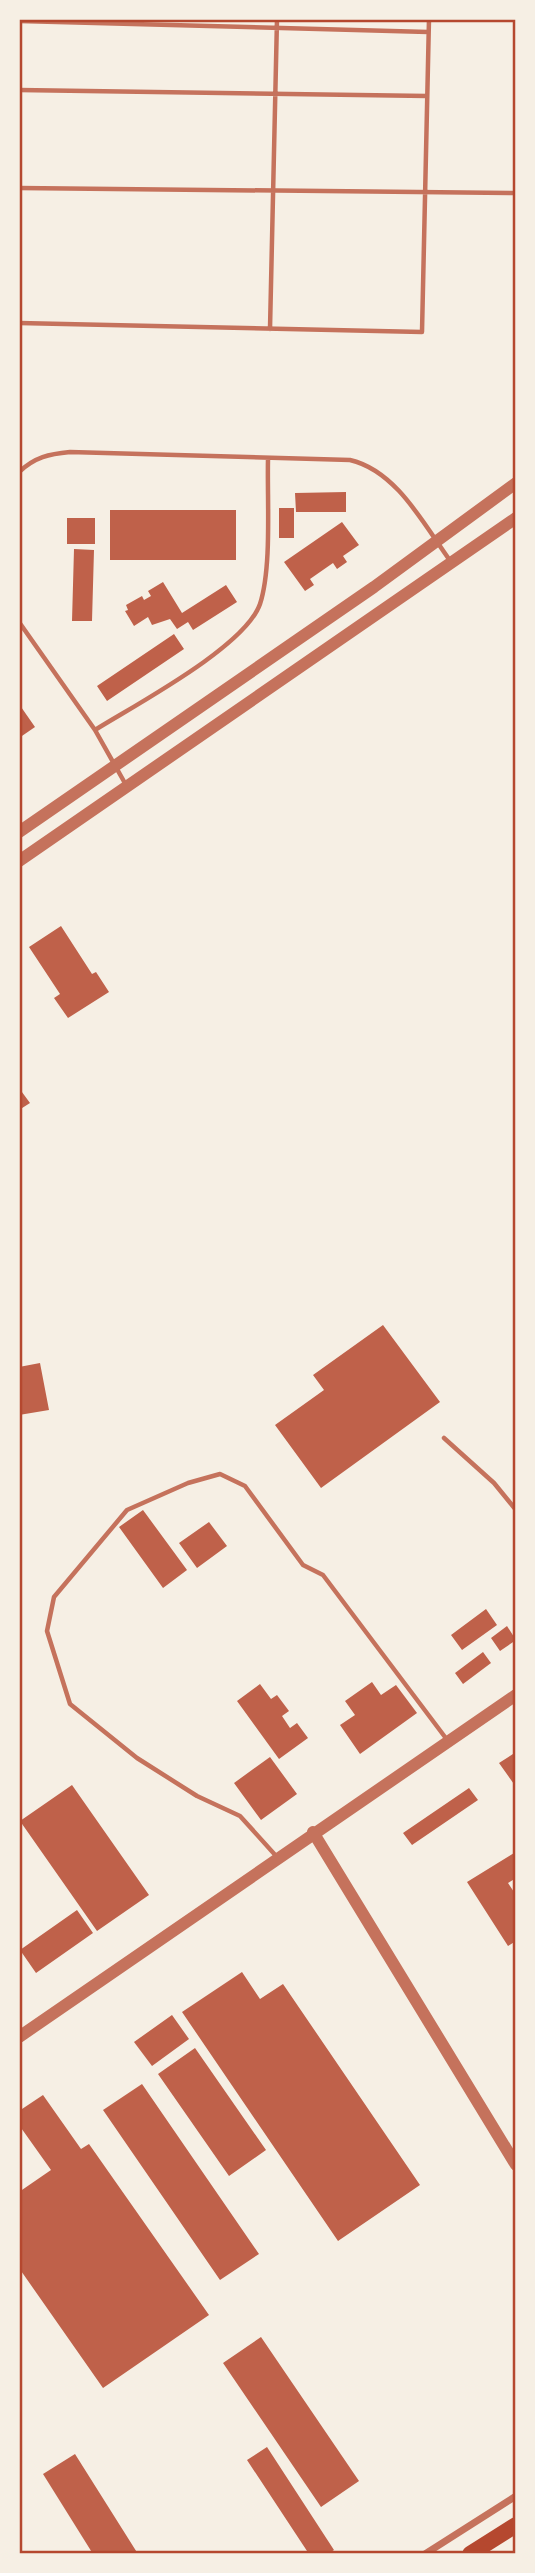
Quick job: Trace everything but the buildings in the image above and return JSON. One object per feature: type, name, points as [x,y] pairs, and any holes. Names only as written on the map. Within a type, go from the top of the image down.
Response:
[{"type":"highway","points":[[470,2554],[516,2525]]},
{"type":"street","points":[[19,832],[374,587],[516,483]]},
{"type":"street","points":[[19,862],[516,518]]},
{"type":"street","points":[[19,2037],[313,1832],[516,1695]]},
{"type":"street","points":[[313,1832],[516,2165]]},
{"type":"street","points":[[425,2554],[516,2496]]},
{"type":"lane","points":[[270,329],[277,19]]},
{"type":"lane","points":[[19,323],[422,332],[429,19]]},
{"type":"lane","points":[[19,21],[428,32]]},
{"type":"lane","points":[[19,90],[427,96]]},
{"type":"lane","points":[[19,188],[273,193],[516,193]]},
{"type":"lane","points":[[19,472],[32,460],[48,454],[70,453],[337,459],[368,464],[388,479],[452,562]]},
{"type":"lane","points":[[95,730],[216,653],[251,621],[259,607],[264,583],[268,459]]},
{"type":"lane","points":[[19,622],[95,730],[128,788]]},
{"type":"lane","points":[[444,1438],[494,1483],[516,1510]]},
{"type":"lane","points":[[277,1858],[240,1815],[197,1796],[137,1758],[70,1704],[47,1631],[54,1597],[127,1510],[188,1483],[220,1474],[245,1486],[303,1565],[323,1575],[449,1741]]}]
